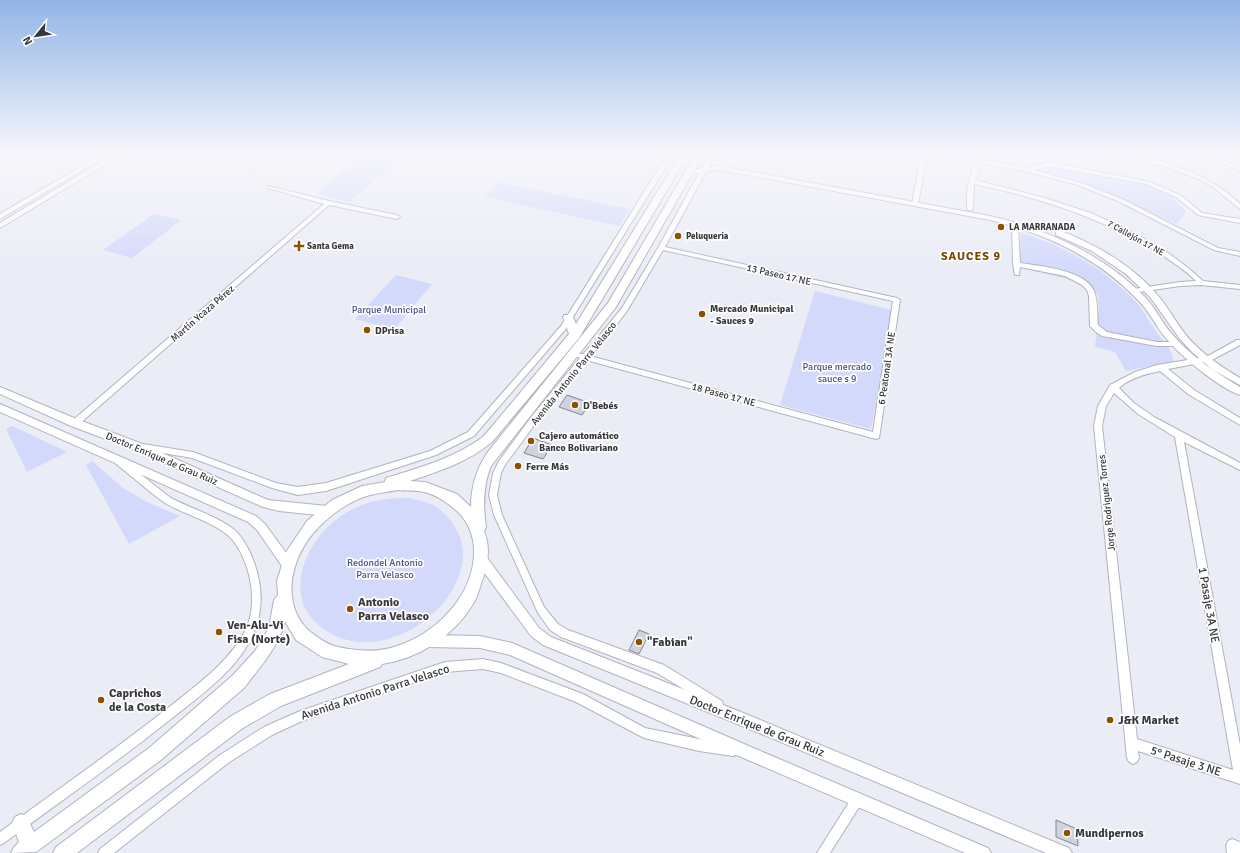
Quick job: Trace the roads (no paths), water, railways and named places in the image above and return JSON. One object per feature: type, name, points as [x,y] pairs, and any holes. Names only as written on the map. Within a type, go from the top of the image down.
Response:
[{"type":"main road","points":[[21,823],[25,849],[155,754],[238,682],[260,656],[276,629],[286,573],[293,552],[312,525],[327,512],[337,504],[366,490],[448,463],[481,445],[575,335],[660,195]]},
{"type":"main road","name":"Avenida Antonio Parra Velasco","points":[[481,540],[477,494],[478,480],[483,468],[612,305],[677,195]]},
{"type":"main road","points":[[568,317],[575,335]]},
{"type":"main road","points":[[62,853],[215,737],[256,710],[296,692],[397,654],[426,641],[450,622],[468,599],[480,569],[481,540],[470,516],[452,498],[425,487],[397,485],[366,490]]},
{"type":"main road","points":[[286,573],[286,610],[301,635],[326,652],[360,659],[397,654]]},
{"type":"street","points":[[0,217],[38,195]]},
{"type":"street","points":[[1,226],[52,195]]},
{"type":"street","points":[[298,195],[328,203],[397,217]]},
{"type":"street","points":[[136,446],[193,455],[286,489],[298,491],[326,487],[433,452],[459,441],[471,434],[563,328],[568,317],[645,195]]},
{"type":"street","name":"Avenida Antonio Parra Velasco","points":[[690,195],[662,248],[625,309],[535,418],[499,468],[493,486],[493,495],[498,515],[534,598],[547,619],[554,627],[566,634],[660,669],[736,717]]},
{"type":"street","points":[[875,195],[970,209],[1018,219],[1074,240],[1119,266],[1147,289],[1164,308],[1184,337],[1206,359],[1240,382]]},
{"type":"street","points":[[880,195],[1015,224],[1049,236],[1081,251],[1113,272],[1134,291],[1151,310],[1176,344],[1195,362],[1240,391]]},
{"type":"street","points":[[916,202],[917,195]]},
{"type":"street","points":[[970,209],[971,195]]},
{"type":"street","name":"7 Callejón 17 NE","points":[[1028,195],[1069,207],[1110,224],[1163,252],[1185,268],[1201,283]]},
{"type":"street","points":[[1108,195],[1146,212],[1216,249],[1240,254]]},
{"type":"street","points":[[1176,195],[1200,215],[1240,221]]},
{"type":"street","points":[[1227,195],[1240,206]]},
{"type":"street","name":"Martín Ycaza Pérez","points":[[75,423],[328,203]]},
{"type":"street","points":[[1015,224],[1016,274]]},
{"type":"street","name":"13 Paseo 17 NE","points":[[662,248],[897,300]]},
{"type":"street","points":[[1016,264],[1070,276],[1086,284],[1091,290],[1094,326],[1105,334],[1156,344],[1176,344]]},
{"type":"street","points":[[1134,291],[1180,284],[1201,283],[1240,287]]},
{"type":"street","name":"6 Peatonal 3A NE","points":[[876,436],[897,300]]},
{"type":"street","points":[[1240,342],[1206,359],[1160,367],[1122,381],[1113,386],[1120,396],[1140,411],[1240,467]]},
{"type":"street","name":"18 Paseo 17 NE","points":[[572,354],[876,436]]},
{"type":"street","points":[[1160,367],[1191,392],[1240,422]]},
{"type":"street","name":"Jorge Rodriguez Torres","points":[[1113,386],[1101,405],[1098,426],[1133,758]]},
{"type":"street","name":"Doctor Enrique de Grau Ruiz","points":[[0,390],[75,423],[136,446],[267,504],[327,512]]},
{"type":"street","name":"Doctor Enrique de Grau Ruiz","points":[[0,408],[252,519],[261,527],[286,573]]},
{"type":"street","name":"1 Pasaje 3A NE","points":[[1179,434],[1240,777]]},
{"type":"street","points":[[0,839],[144,734],[222,668],[239,648],[250,630],[256,612],[256,592],[248,558],[236,536],[229,530],[167,500],[113,457]]},
{"type":"street","name":"Doctor Enrique de Grau Ruiz","points":[[481,560],[535,632],[547,641],[736,717],[1064,853]]},
{"type":"street","points":[[426,641],[485,641],[499,644],[982,853]]},
{"type":"street","name":"Avenida Antonio Parra Velasco","points":[[104,853],[224,760],[268,731],[300,716],[445,667],[483,664],[501,668],[579,698],[644,733],[699,745],[746,752]]},
{"type":"street","name":"5° Pasaje 3 NE","points":[[1131,743],[1240,777]]},
{"type":"street","points":[[823,853],[857,800]]},
{"type":"street","points":[[1233,853],[1232,845],[1240,848]]},
{"type":"place","name":"LA MARRANADA","points":[[1001,227]]},
{"type":"place","name":"Peluquería","points":[[678,236]]},
{"type":"place","name":"Santa Gema","points":[[299,246]]},
{"type":"place","name":"Mercado Municipal - Sauces 9","points":[[702,314]]},
{"type":"place","name":"DPrisa","points":[[367,330]]},
{"type":"place","name":"D'Bebés","points":[[575,405]]},
{"type":"place","name":"Cajero automático Banco Bolivariano","points":[[531,441]]},
{"type":"place","name":"Ferre Más","points":[[518,466]]},
{"type":"place","name":"Antonio Parra Velasco","points":[[350,609]]},
{"type":"place","name":"Ven-Alu-Vi Fisa (Norte)","points":[[219,632]]},
{"type":"place","name":"\"Fabian\"","points":[[639,642]]},
{"type":"place","name":"Caprichos de la Costa","points":[[101,700]]},
{"type":"place","name":"J&K Market","points":[[1110,720]]},
{"type":"place","name":"Mundipernos","points":[[1067,833]]},
{"type":"district","name":"SAUCES 9","points":[[971,256]]},
{"type":"park label","name":"Parque Municipal","points":[[389,309]]},
{"type":"park label","name":"Parque mercado sauce s 9","points":[[837,372]]},
{"type":"park label","name":"Redondel Antonio Parra Velasco","points":[[385,568]]}]
